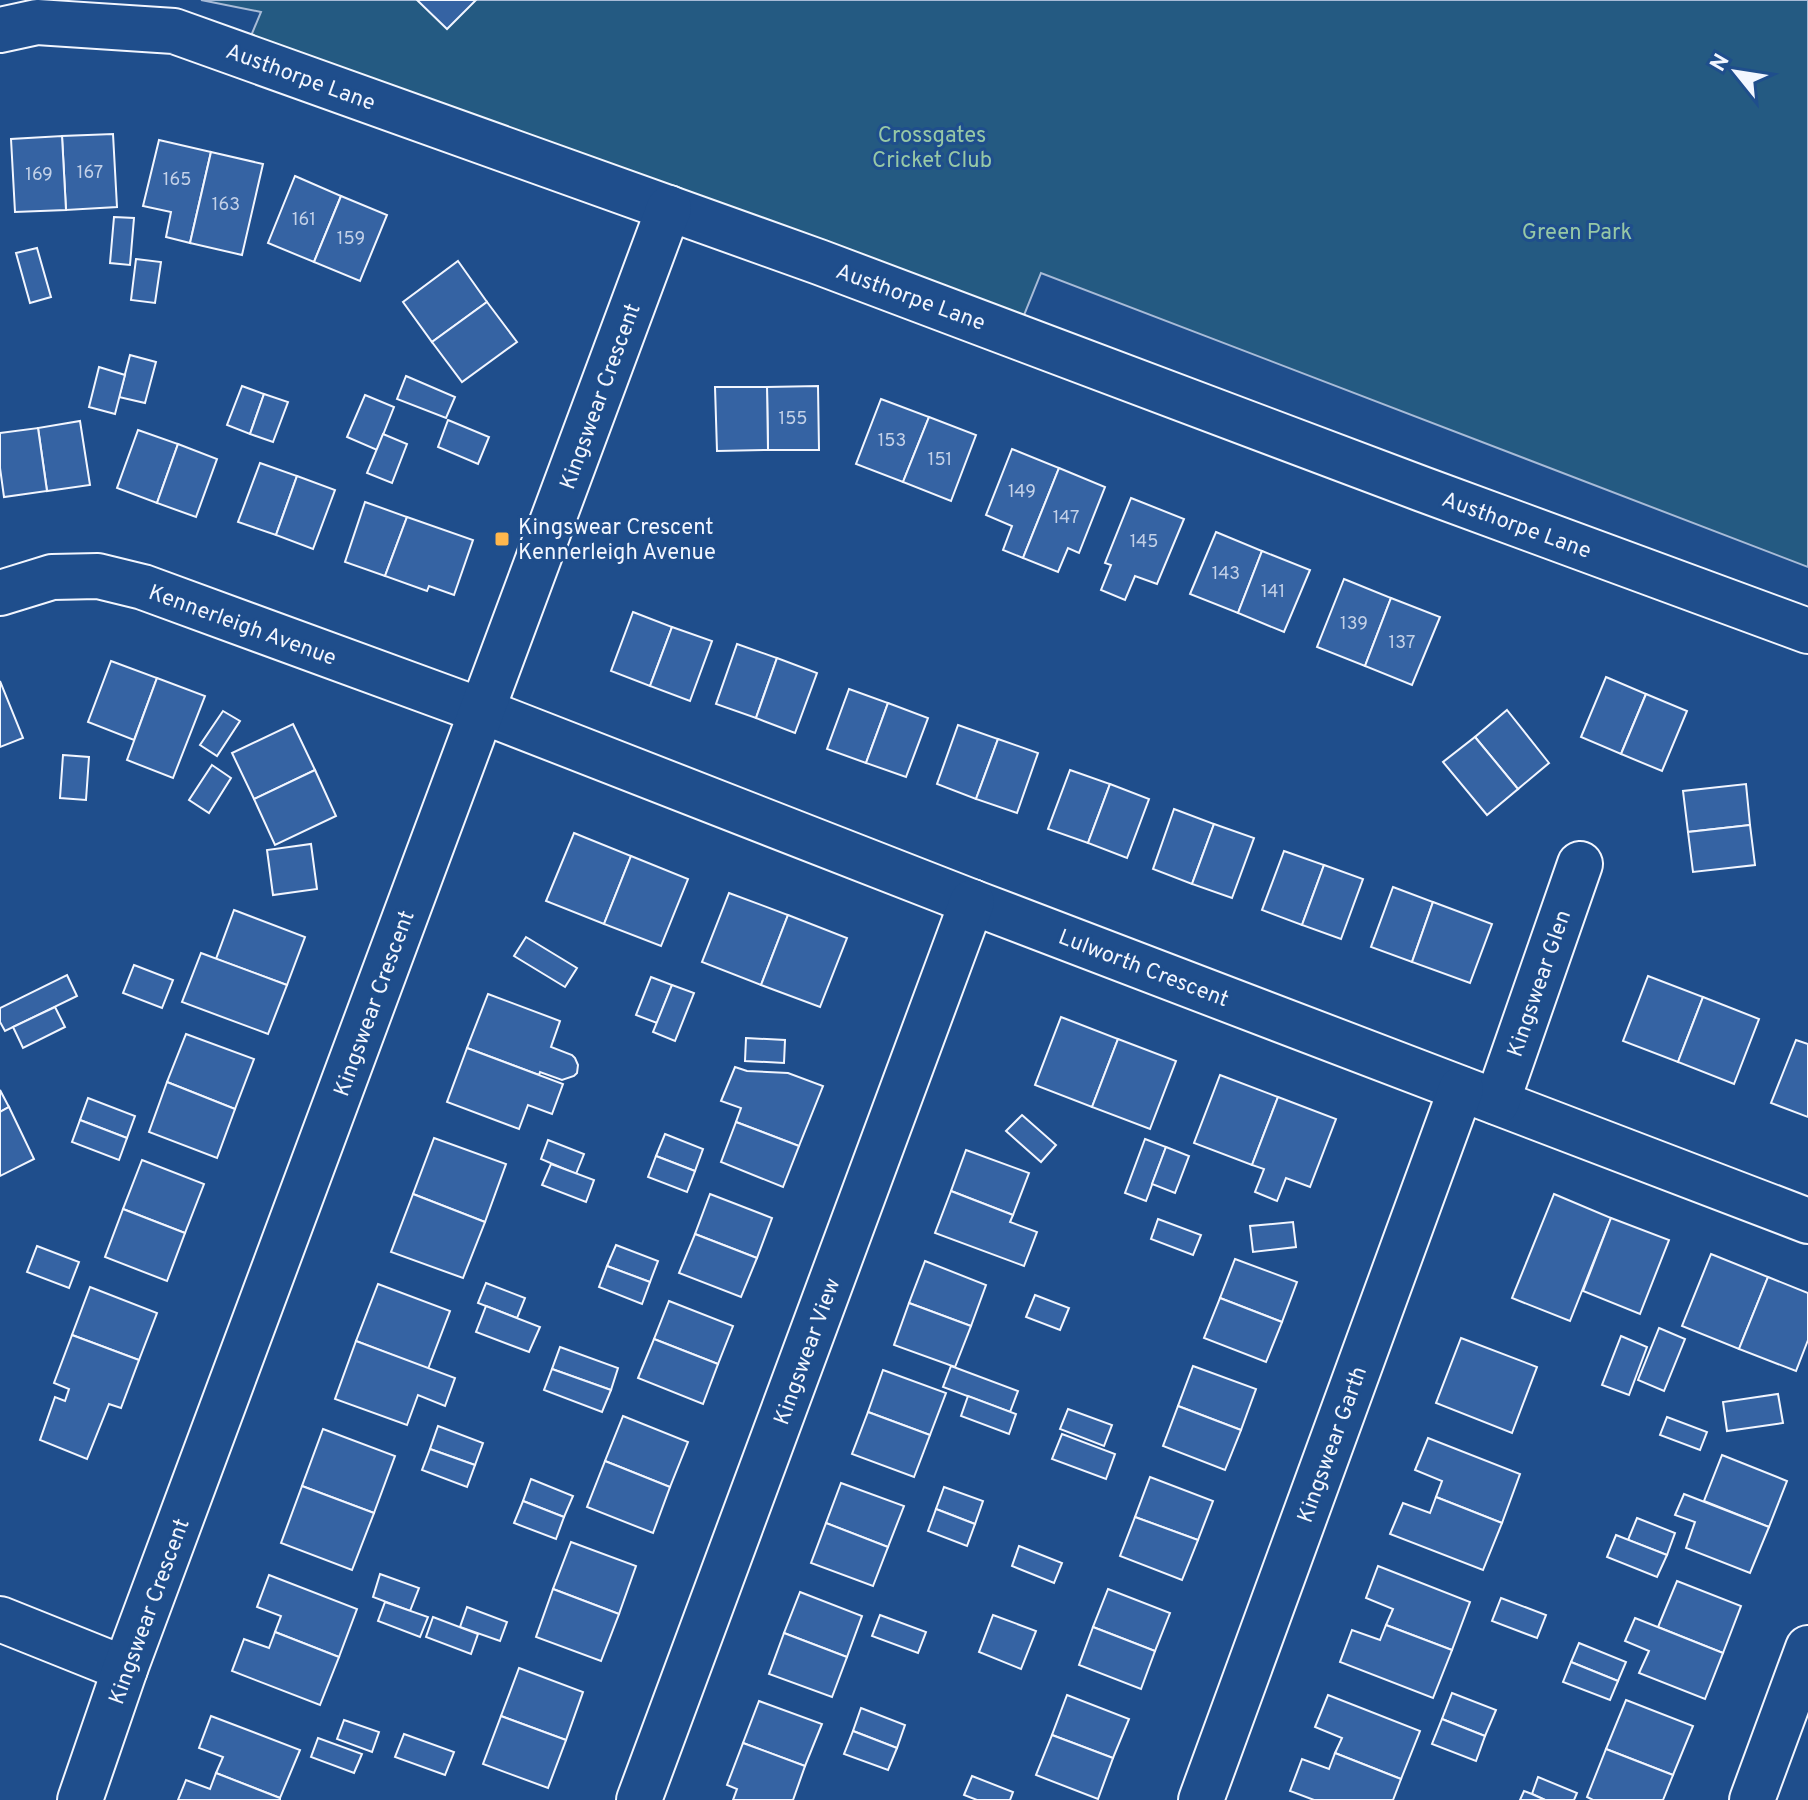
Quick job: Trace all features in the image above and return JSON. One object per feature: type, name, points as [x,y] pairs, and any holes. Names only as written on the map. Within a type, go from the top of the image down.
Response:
[{"type":"street","name":"Austhorpe Lane","points":[[0,30],[37,22],[174,31],[1016,335],[1407,484],[1808,631]]},
{"type":"street","name":"Kingswear Crescent","points":[[80,1800],[125,1669],[669,208]]},
{"type":"street","name":"Kennerleigh Avenue","points":[[0,593],[52,577],[98,576],[143,587],[482,711]]},
{"type":"street","name":"Lulworth Crescent","points":[[482,711],[1808,1221]]},
{"type":"street","name":"Kingswear Glen","points":[[1479,1095],[1580,864]]},
{"type":"street","name":"Kingswear View","points":[[639,1800],[972,902]]},
{"type":"street","name":"Kingswear Garth","points":[[1201,1800],[1479,1095]]},
{"type":"street","points":[[0,1619],[125,1669]]},
{"type":"street","points":[[1752,1800],[1808,1648]]},
{"type":"green space","name":"Green Park","points":[[201,0],[1808,0],[1808,567],[1041,273],[1016,335],[243,55],[261,12]]},
{"type":"building","points":[[417,0],[476,0],[447,29]]},
{"type":"building","points":[[113,134],[117,207],[66,210],[62,136]]},
{"type":"building","points":[[62,136],[66,210],[15,212],[11,139]]},
{"type":"building","points":[[159,140],[211,152],[190,243],[166,237],[171,212],[143,206]]},
{"type":"building","points":[[211,152],[263,164],[242,255],[190,243]]},
{"type":"building","points":[[295,176],[341,196],[314,262],[268,243]]},
{"type":"building","points":[[341,196],[387,215],[360,281],[314,262]]},
{"type":"building","points":[[114,217],[134,218],[130,265],[110,263]]},
{"type":"building","points":[[37,248],[51,297],[30,303],[16,253]]},
{"type":"building","points":[[136,259],[161,262],[155,303],[131,300]]},
{"type":"building","points":[[458,261],[487,302],[432,342],[403,302]]},
{"type":"building","points":[[487,302],[517,342],[462,382],[432,342]]},
{"type":"building","points":[[130,355],[156,362],[145,403],[119,397]]},
{"type":"building","points":[[99,367],[125,375],[115,414],[89,407]]},
{"type":"building","points":[[406,376],[455,397],[446,418],[397,399]]},
{"type":"building","points":[[242,386],[264,394],[250,434],[227,425]]},
{"type":"building","points":[[818,386],[819,450],[768,450],[767,387]]},
{"type":"building","points":[[715,387],[767,387],[768,450],[717,451]]},
{"type":"building","points":[[264,394],[288,402],[273,442],[250,434]]},
{"type":"building","points":[[365,395],[394,407],[377,450],[347,437]]},
{"type":"building","points":[[881,399],[929,417],[903,482],[856,464]]},
{"type":"building","points":[[929,417],[976,435],[951,501],[903,482]]},
{"type":"building","points":[[448,420],[489,437],[478,464],[438,447]]},
{"type":"building","points":[[80,421],[90,485],[47,491],[38,428]]},
{"type":"building","points":[[38,428],[47,491],[4,497],[0,433]]},
{"type":"building","points":[[138,430],[178,444],[157,503],[117,488]]},
{"type":"building","points":[[383,434],[407,444],[392,483],[367,473]]},
{"type":"building","points":[[178,444],[217,459],[196,517],[157,503]]},
{"type":"building","points":[[1012,449],[1059,468],[1023,558],[1003,550],[1012,526],[986,515]]},
{"type":"building","points":[[260,463],[297,476],[276,535],[238,522]]},
{"type":"building","points":[[1059,468],[1105,487],[1079,553],[1068,548],[1058,572],[1023,558]]},
{"type":"building","points":[[297,476],[335,490],[313,549],[276,535]]},
{"type":"building","points":[[1131,498],[1184,519],[1157,584],[1135,576],[1125,600],[1101,590],[1111,565],[1105,563]]},
{"type":"building","points":[[365,502],[407,517],[385,576],[345,562]]},
{"type":"building","points":[[407,517],[473,540],[454,595],[429,586],[427,591],[385,576]]},
{"type":"building","points":[[1216,532],[1262,551],[1238,613],[1190,594]]},
{"type":"building","points":[[1262,551],[1310,570],[1284,632],[1238,613]]},
{"type":"building","points":[[1344,579],[1391,598],[1365,666],[1317,647]]},
{"type":"building","points":[[1391,598],[1440,617],[1412,685],[1365,666]]},
{"type":"building","points":[[633,612],[672,627],[650,686],[611,671]]},
{"type":"building","points":[[672,627],[712,641],[690,701],[650,686]]},
{"type":"building","points":[[737,644],[777,658],[756,718],[716,704]]},
{"type":"building","points":[[777,658],[817,673],[795,733],[756,718]]},
{"type":"building","points":[[111,661],[157,678],[134,740],[88,722]]},
{"type":"building","points":[[1606,677],[1646,694],[1621,754],[1581,737]]},
{"type":"building","points":[[157,678],[205,696],[173,778],[127,760]]},
{"type":"building","points":[[0,681],[23,738],[0,747]]},
{"type":"building","points":[[849,689],[888,703],[866,763],[827,749]]},
{"type":"building","points":[[1646,694],[1687,711],[1662,771],[1621,754]]},
{"type":"building","points":[[888,703],[928,718],[906,777],[866,763]]},
{"type":"building","points":[[1507,710],[1549,763],[1518,789],[1475,737]]},
{"type":"building","points":[[223,711],[240,721],[217,756],[200,745]]},
{"type":"building","points":[[293,724],[315,770],[254,799],[232,753]]},
{"type":"building","points":[[958,725],[998,739],[976,799],[937,784]]},
{"type":"building","points":[[1475,737],[1518,789],[1487,815],[1443,762]]},
{"type":"building","points":[[998,739],[1038,753],[1017,813],[976,799]]},
{"type":"building","points":[[63,755],[89,757],[86,800],[60,798]]},
{"type":"building","points":[[212,765],[231,778],[209,813],[189,800]]},
{"type":"building","points":[[315,770],[336,816],[275,845],[254,799]]},
{"type":"building","points":[[1070,770],[1110,784],[1088,843],[1048,829]]},
{"type":"building","points":[[1110,784],[1149,799],[1127,858],[1088,843]]},
{"type":"building","points":[[1746,784],[1750,825],[1688,832],[1683,791]]},
{"type":"building","points":[[1174,809],[1214,824],[1192,884],[1153,869]]},
{"type":"building","points":[[1214,824],[1254,838],[1232,898],[1192,884]]},
{"type":"building","points":[[1750,825],[1755,865],[1693,872],[1688,832]]},
{"type":"building","points":[[574,833],[631,856],[604,924],[546,901]]},
{"type":"building","points":[[311,844],[317,889],[273,895],[267,850]]},
{"type":"building","points":[[1284,851],[1324,865],[1302,925],[1262,910]]},
{"type":"building","points":[[631,856],[688,879],[661,946],[604,924]]},
{"type":"building","points":[[1324,865],[1363,879],[1341,939],[1302,925]]},
{"type":"building","points":[[1393,887],[1433,902],[1412,962],[1371,947]]},
{"type":"building","points":[[729,893],[788,915],[761,985],[702,962]]},
{"type":"building","points":[[1433,902],[1492,924],[1470,983],[1412,962]]},
{"type":"building","points":[[234,910],[305,937],[287,985],[216,959]]},
{"type":"building","points":[[788,915],[847,938],[820,1007],[761,985]]},
{"type":"building","points":[[526,937],[577,968],[565,987],[514,956]]},
{"type":"building","points":[[201,953],[287,985],[268,1034],[182,1002]]},
{"type":"building","points":[[134,965],[173,980],[162,1008],[123,993]]},
{"type":"building","points":[[67,975],[77,996],[5,1031],[0,1022],[0,1008]]},
{"type":"building","points":[[1648,976],[1703,997],[1678,1062],[1623,1041]]},
{"type":"building","points":[[651,977],[672,985],[657,1023],[636,1015]]},
{"type":"building","points":[[672,985],[694,993],[675,1041],[653,1032]]},
{"type":"building","points":[[488,994],[560,1021],[551,1047],[575,1058],[577,1073],[562,1080],[540,1072],[539,1075],[467,1048]]},
{"type":"building","points":[[1703,997],[1759,1019],[1734,1084],[1678,1062]]},
{"type":"building","points":[[55,1007],[65,1027],[23,1048],[13,1027]]},
{"type":"building","points":[[1061,1017],[1118,1039],[1092,1107],[1035,1085]]},
{"type":"building","points":[[186,1034],[254,1059],[235,1109],[167,1082]]},
{"type":"building","points":[[746,1038],[785,1040],[784,1063],[745,1061]]},
{"type":"building","points":[[1118,1039],[1176,1061],[1150,1129],[1092,1107]]},
{"type":"building","points":[[1796,1040],[1808,1044],[1808,1117],[1771,1103]]},
{"type":"building","points":[[467,1048],[563,1084],[552,1114],[528,1105],[519,1129],[447,1102]]},
{"type":"building","points":[[735,1067],[747,1071],[788,1073],[823,1086],[799,1146],[736,1122],[741,1108],[721,1101]]},
{"type":"building","points":[[1220,1075],[1278,1097],[1252,1165],[1194,1143]]},
{"type":"building","points":[[167,1082],[235,1109],[217,1158],[149,1132]]},
{"type":"building","points":[[0,1090],[9,1107],[0,1112]]},
{"type":"building","points":[[1278,1097],[1336,1119],[1310,1187],[1286,1178],[1277,1201],[1255,1192],[1264,1169],[1252,1165]]},
{"type":"building","points":[[88,1098],[135,1116],[127,1138],[80,1120]]},
{"type":"building","points":[[9,1107],[34,1159],[0,1176],[0,1112]]},
{"type":"building","points":[[1022,1115],[1056,1145],[1041,1162],[1006,1131]]},
{"type":"building","points":[[80,1120],[127,1138],[119,1160],[72,1142]]},
{"type":"building","points":[[736,1122],[799,1146],[783,1187],[721,1162]]},
{"type":"building","points":[[665,1134],[703,1149],[695,1171],[656,1156]]},
{"type":"building","points":[[434,1138],[506,1164],[485,1222],[413,1194]]},
{"type":"building","points":[[1145,1139],[1166,1147],[1146,1201],[1125,1193]]},
{"type":"building","points":[[548,1140],[584,1154],[576,1174],[541,1159]]},
{"type":"building","points":[[1166,1147],[1189,1156],[1175,1193],[1152,1184]]},
{"type":"building","points":[[966,1150],[1029,1173],[1013,1215],[951,1191]]},
{"type":"building","points":[[656,1156],[695,1171],[687,1192],[648,1177]]},
{"type":"building","points":[[142,1160],[204,1184],[185,1233],[123,1209]]},
{"type":"building","points":[[551,1164],[594,1180],[586,1202],[542,1185]]},
{"type":"building","points":[[951,1191],[1013,1215],[1010,1222],[1037,1232],[1024,1266],[935,1233]]},
{"type":"building","points":[[413,1194],[485,1222],[463,1278],[391,1252]]},
{"type":"building","points":[[710,1194],[772,1218],[757,1258],[695,1234]]},
{"type":"building","points":[[1554,1194],[1611,1218],[1570,1321],[1512,1298]]},
{"type":"building","points":[[123,1209],[185,1233],[167,1281],[105,1257]]},
{"type":"building","points":[[1611,1218],[1669,1240],[1640,1314],[1583,1291]]},
{"type":"building","points":[[1158,1219],[1201,1235],[1193,1255],[1151,1239]]},
{"type":"building","points":[[1293,1222],[1296,1247],[1253,1252],[1250,1226]]},
{"type":"building","points":[[695,1234],[757,1258],[741,1297],[679,1273]]},
{"type":"building","points":[[616,1245],[658,1261],[650,1282],[607,1266]]},
{"type":"building","points":[[37,1246],[79,1262],[69,1288],[27,1272]]},
{"type":"building","points":[[1711,1254],[1768,1277],[1739,1349],[1682,1326]]},
{"type":"building","points":[[1235,1259],[1297,1282],[1282,1322],[1220,1298]]},
{"type":"building","points":[[925,1261],[986,1285],[971,1326],[909,1303]]},
{"type":"building","points":[[607,1266],[650,1282],[642,1304],[599,1287]]},
{"type":"building","points":[[1768,1277],[1808,1293],[1808,1340],[1796,1371],[1739,1349]]},
{"type":"building","points":[[486,1283],[525,1298],[517,1318],[478,1303]]},
{"type":"building","points":[[378,1284],[450,1311],[428,1369],[356,1341]]},
{"type":"building","points":[[90,1287],[157,1313],[139,1360],[72,1335]]},
{"type":"building","points":[[1035,1295],[1069,1308],[1060,1330],[1026,1317]]},
{"type":"building","points":[[1220,1298],[1282,1322],[1266,1362],[1204,1338]]},
{"type":"building","points":[[669,1301],[733,1326],[718,1364],[654,1339]]},
{"type":"building","points":[[909,1303],[971,1326],[955,1367],[894,1345]]},
{"type":"building","points":[[486,1306],[540,1327],[529,1352],[476,1332]]},
{"type":"building","points":[[1659,1328],[1685,1339],[1664,1391],[1638,1380]]},
{"type":"building","points":[[72,1335],[139,1360],[121,1408],[109,1404],[87,1459],[40,1440],[55,1397],[65,1401],[69,1389],[54,1383]]},
{"type":"building","points":[[1621,1336],[1647,1347],[1629,1395],[1602,1385]]},
{"type":"building","points":[[1461,1338],[1537,1367],[1512,1433],[1436,1403]]},
{"type":"building","points":[[654,1339],[718,1364],[703,1404],[638,1378]]},
{"type":"building","points":[[356,1341],[455,1378],[445,1406],[418,1395],[407,1425],[335,1399]]},
{"type":"building","points":[[560,1347],[618,1368],[611,1390],[552,1369]]},
{"type":"building","points":[[951,1366],[1018,1391],[1010,1412],[943,1387]]},
{"type":"building","points":[[1193,1366],[1256,1389],[1241,1430],[1178,1406]]},
{"type":"building","points":[[552,1369],[611,1390],[602,1412],[544,1390]]},
{"type":"building","points":[[883,1370],[946,1393],[930,1435],[868,1412]]},
{"type":"building","points":[[1778,1394],[1783,1423],[1727,1431],[1723,1402]]},
{"type":"building","points":[[968,1396],[1016,1414],[1009,1434],[961,1416]]},
{"type":"building","points":[[1178,1406],[1241,1430],[1225,1470],[1163,1446]]},
{"type":"building","points":[[1068,1409],[1112,1425],[1104,1446],[1060,1429]]},
{"type":"building","points":[[868,1412],[930,1435],[914,1477],[852,1454]]},
{"type":"building","points":[[623,1416],[688,1442],[670,1487],[605,1461]]},
{"type":"building","points":[[1667,1417],[1707,1432],[1700,1450],[1660,1435]]},
{"type":"building","points":[[438,1426],[483,1443],[475,1465],[430,1449]]},
{"type":"building","points":[[323,1429],[395,1456],[374,1513],[302,1486]]},
{"type":"building","points":[[1062,1434],[1115,1454],[1106,1479],[1052,1459]]},
{"type":"building","points":[[1428,1438],[1520,1474],[1502,1523],[1436,1497],[1442,1481],[1415,1470]]},
{"type":"building","points":[[430,1449],[475,1465],[467,1487],[422,1470]]},
{"type":"building","points":[[1722,1455],[1787,1481],[1769,1527],[1704,1501]]},
{"type":"building","points":[[605,1461],[670,1487],[653,1533],[587,1507]]},
{"type":"building","points":[[1150,1477],[1213,1501],[1198,1540],[1135,1517]]},
{"type":"building","points":[[531,1479],[573,1496],[564,1517],[523,1501]]},
{"type":"building","points":[[841,1483],[904,1506],[888,1547],[826,1523]]},
{"type":"building","points":[[302,1486],[374,1513],[352,1570],[281,1543]]},
{"type":"building","points":[[944,1487],[983,1501],[975,1524],[936,1509]]},
{"type":"building","points":[[1684,1494],[1769,1527],[1750,1573],[1686,1548],[1695,1522],[1675,1515]]},
{"type":"building","points":[[1436,1497],[1502,1523],[1483,1570],[1390,1534],[1403,1503],[1430,1513]]},
{"type":"building","points":[[523,1501],[564,1517],[556,1539],[514,1523]]},
{"type":"building","points":[[936,1509],[975,1524],[967,1546],[928,1531]]},
{"type":"building","points":[[1135,1517],[1198,1540],[1182,1580],[1120,1556]]},
{"type":"building","points":[[1637,1518],[1675,1533],[1667,1555],[1628,1540]]},
{"type":"building","points":[[826,1523],[888,1547],[873,1586],[811,1563]]},
{"type":"building","points":[[1616,1535],[1667,1555],[1657,1577],[1607,1557]]},
{"type":"building","points":[[571,1542],[636,1566],[619,1614],[553,1589]]},
{"type":"building","points":[[1019,1546],[1062,1563],[1054,1583],[1012,1566]]},
{"type":"building","points":[[1378,1566],[1470,1602],[1452,1650],[1386,1625],[1393,1609],[1366,1598]]},
{"type":"building","points":[[380,1574],[419,1588],[410,1611],[373,1597]]},
{"type":"building","points":[[269,1575],[357,1609],[339,1657],[275,1632],[281,1616],[257,1607]]},
{"type":"building","points":[[1677,1581],[1741,1606],[1723,1653],[1658,1627]]},
{"type":"building","points":[[553,1589],[619,1614],[601,1661],[536,1637]]},
{"type":"building","points":[[1108,1589],[1170,1613],[1155,1651],[1093,1627]]},
{"type":"building","points":[[800,1592],[862,1616],[847,1657],[784,1633]]},
{"type":"building","points":[[1501,1598],[1546,1615],[1537,1638],[1492,1621]]},
{"type":"building","points":[[385,1602],[428,1617],[420,1637],[378,1621]]},
{"type":"building","points":[[467,1607],[507,1622],[500,1641],[460,1627]]},
{"type":"building","points":[[880,1615],[926,1632],[918,1653],[872,1636]]},
{"type":"building","points":[[993,1615],[1036,1631],[1021,1669],[979,1652]]},
{"type":"building","points":[[433,1617],[478,1634],[471,1654],[426,1637]]},
{"type":"building","points":[[1635,1618],[1723,1653],[1705,1699],[1639,1673],[1649,1651],[1625,1641]]},
{"type":"building","points":[[1386,1625],[1452,1650],[1433,1698],[1340,1662],[1352,1630],[1380,1640]]},
{"type":"building","points":[[1093,1627],[1155,1651],[1141,1689],[1079,1665]]},
{"type":"building","points":[[275,1632],[339,1657],[320,1705],[232,1671],[244,1639],[269,1648]]},
{"type":"building","points":[[784,1633],[847,1657],[832,1697],[769,1674]]},
{"type":"building","points":[[1579,1643],[1626,1662],[1618,1681],[1571,1662]]},
{"type":"building","points":[[1571,1662],[1618,1681],[1610,1700],[1563,1682]]},
{"type":"building","points":[[519,1668],[583,1692],[566,1740],[501,1716]]},
{"type":"building","points":[[1452,1693],[1496,1710],[1485,1736],[1442,1719]]},
{"type":"building","points":[[1067,1695],[1129,1719],[1113,1758],[1052,1735]]},
{"type":"building","points":[[1328,1695],[1420,1731],[1401,1779],[1335,1753],[1342,1738],[1315,1727]]},
{"type":"building","points":[[1626,1700],[1693,1726],[1673,1775],[1606,1749]]},
{"type":"building","points":[[759,1701],[822,1724],[805,1766],[743,1743]]},
{"type":"building","points":[[861,1708],[905,1725],[897,1748],[853,1731]]},
{"type":"building","points":[[211,1716],[300,1750],[280,1798],[216,1773],[223,1757],[199,1748]]},
{"type":"building","points":[[501,1716],[566,1740],[548,1788],[483,1764]]},
{"type":"building","points":[[1442,1719],[1485,1736],[1476,1761],[1432,1744]]},
{"type":"building","points":[[344,1720],[379,1732],[372,1752],[337,1739]]},
{"type":"building","points":[[853,1731],[897,1748],[888,1770],[844,1754]]},
{"type":"building","points":[[404,1734],[454,1752],[445,1775],[395,1757]]},
{"type":"building","points":[[1052,1735],[1113,1758],[1098,1799],[1036,1775]]},
{"type":"building","points":[[318,1738],[362,1754],[354,1773],[311,1757]]},
{"type":"building","points":[[743,1743],[805,1766],[793,1800],[733,1800],[737,1789],[727,1785]]},
{"type":"building","points":[[1606,1749],[1673,1775],[1663,1800],[1593,1800],[1587,1797]]},
{"type":"building","points":[[1335,1753],[1401,1779],[1393,1800],[1314,1800],[1290,1791],[1302,1759],[1329,1769]]},
{"type":"building","points":[[216,1773],[280,1800],[178,1800],[186,1780],[210,1789]]},
{"type":"building","points":[[972,1776],[1013,1792],[1010,1800],[977,1800],[964,1795]]},
{"type":"building","points":[[1538,1777],[1577,1793],[1574,1800],[1545,1800],[1532,1794]]},
{"type":"building","points":[[1524,1791],[1532,1794],[1545,1800],[1520,1800]]},
{"type":"place","name":"Kingswear Crescent Kennerleigh Avenue","points":[[502,539]]},
{"type":"park label","name":"Crossgates Cricket Club","points":[[932,146]]}]
